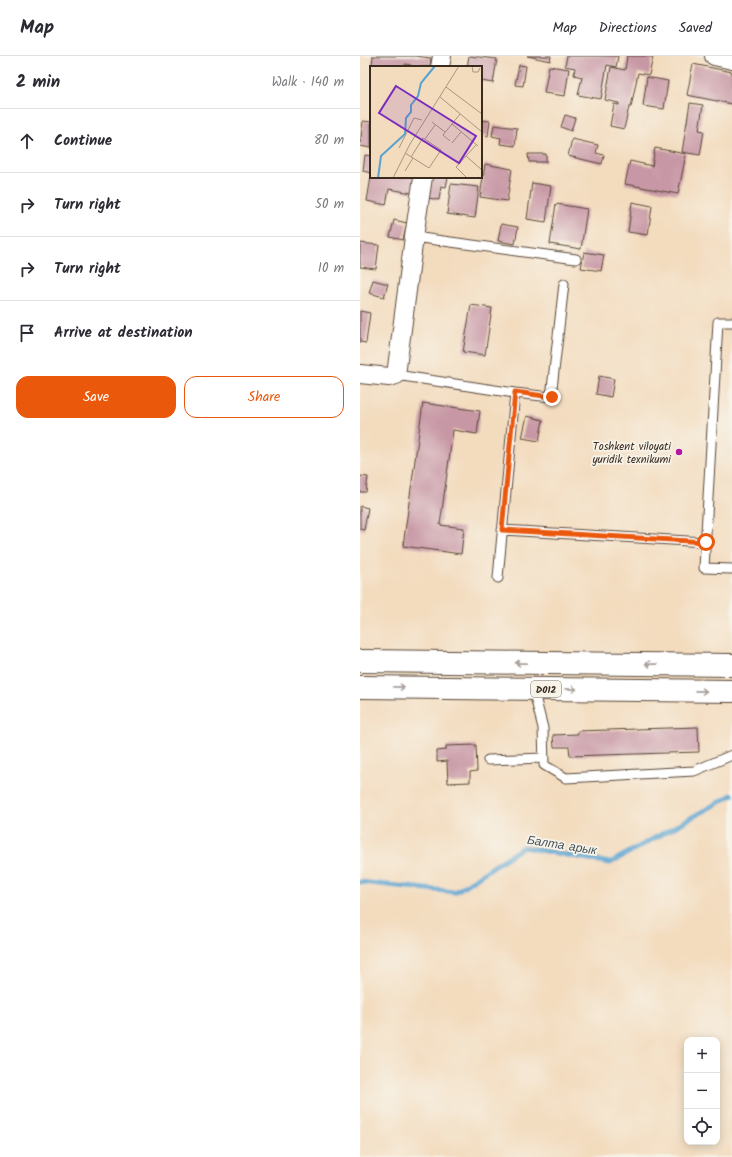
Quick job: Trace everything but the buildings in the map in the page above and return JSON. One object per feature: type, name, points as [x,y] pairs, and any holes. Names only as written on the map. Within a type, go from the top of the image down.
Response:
[{"type":"highway","points":[[360,661],[732,665]]},
{"type":"highway","name":"D012","points":[[360,687],[732,691]]},
{"type":"street","points":[[440,66],[442,56]]},
{"type":"street","points":[[714,56],[732,60]]},
{"type":"street","points":[[360,374],[389,377],[396,375],[423,178]]},
{"type":"lane","points":[[414,237],[576,259]]},
{"type":"lane","points":[[396,375],[552,397],[564,284]]},
{"type":"lane","points":[[732,322],[718,322],[704,568],[732,569]]},
{"type":"lane","points":[[498,578],[515,392]]},
{"type":"lane","points":[[502,530],[706,542]]},
{"type":"lane","points":[[533,689],[543,728],[544,765],[566,778],[694,771],[732,755]]},
{"type":"lane","points":[[488,760],[544,758]]},
{"type":"waterway","name":"Балта арык","points":[[360,882],[455,892],[523,847],[610,863],[732,795]]},
{"type":"place","name":"Toshkent viloyati yuridik texnikumi","points":[[679,452]]},
{"type":"route","points":[[552,397],[515,392],[502,530],[706,542]]}]
